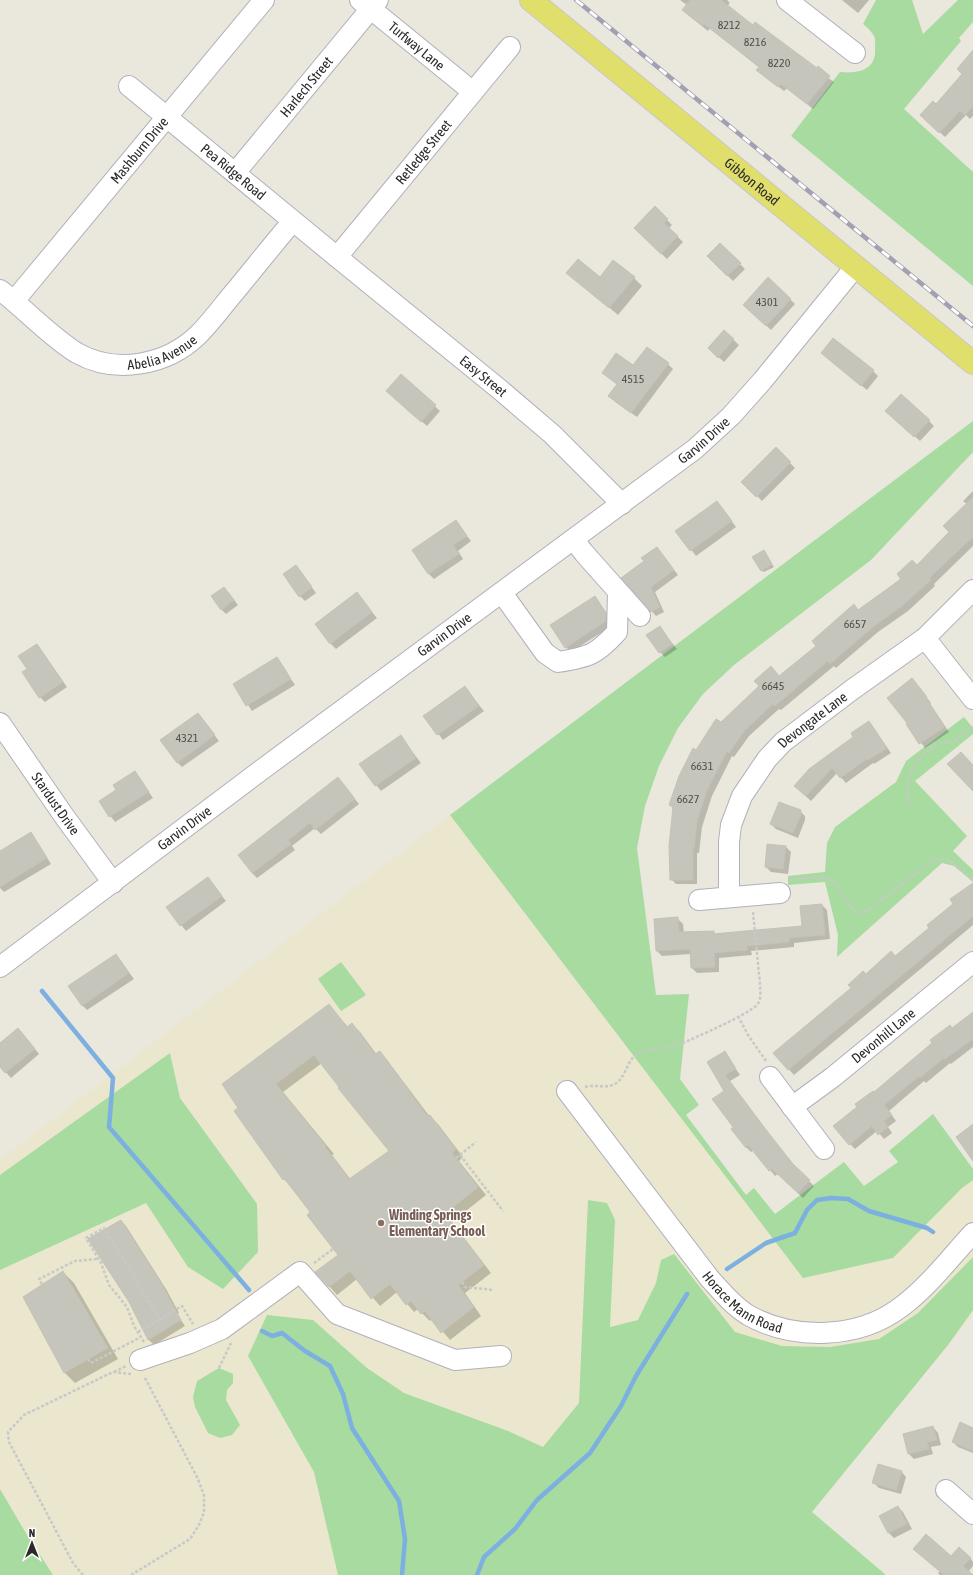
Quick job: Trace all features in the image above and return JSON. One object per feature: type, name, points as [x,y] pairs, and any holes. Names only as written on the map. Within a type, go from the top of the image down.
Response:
[{"type":"main road","name":"Gibbon Road","points":[[531,0],[973,363]]},
{"type":"street","name":"Mashburn Drive","points":[[7,295],[168,116],[264,0]]},
{"type":"street","points":[[787,0],[855,53]]},
{"type":"street","name":"Turfway Lane","points":[[369,3],[473,92]]},
{"type":"street","name":"Harlech Street","points":[[235,173],[369,3]]},
{"type":"street","name":"Retledge Street","points":[[337,257],[510,47]]},
{"type":"street","name":"Pea Ridge Road","points":[[129,86],[168,116],[337,257]]},
{"type":"street","name":"Abelia Avenue","points":[[7,295],[69,348],[87,358],[107,364],[120,365],[144,363],[156,360],[179,350],[199,335],[293,221]]},
{"type":"street","name":"Easy Street","points":[[337,257],[552,434],[622,504]]},
{"type":"street","name":"Garvin Drive","points":[[0,967],[260,771],[686,457],[731,416],[763,380],[856,266]]},
{"type":"street","points":[[574,540],[640,616]]},
{"type":"street","name":"Devongate Lane","points":[[729,897],[729,842],[732,824],[742,796],[754,776],[783,742],[853,689],[925,638],[973,590]]},
{"type":"street","points":[[502,593],[545,654],[558,662],[587,658],[605,645],[617,632],[618,592]]},
{"type":"street","points":[[925,638],[973,699]]},
{"type":"street","name":"Stardust Drive","points":[[0,723],[64,816],[113,883]]},
{"type":"street","points":[[699,900],[729,897],[783,886]]},
{"type":"street","name":"Devonhill Lane","points":[[792,1107],[833,1077],[973,962]]},
{"type":"street","points":[[770,1072],[792,1107],[824,1149]]},
{"type":"street","name":"Horace Mann Road","points":[[573,1091],[710,1279],[730,1301],[747,1315],[769,1325],[823,1333],[851,1331],[876,1323],[901,1307],[921,1289],[973,1233]]},
{"type":"street","points":[[141,1364],[222,1329],[300,1272],[337,1314],[455,1360],[501,1356]]},
{"type":"street","points":[[946,1490],[973,1514]]},
{"type":"path","points":[[909,805],[906,786],[914,764],[918,759],[938,744],[955,740],[973,726]]},
{"type":"path","points":[[783,886],[821,878],[828,879],[840,888],[852,909],[857,913],[868,910],[933,860],[948,859],[973,879]]},
{"type":"path","points":[[573,1091],[593,1085],[614,1085],[624,1078],[629,1063],[637,1054],[653,1048],[680,1044],[738,1016],[757,1004],[761,994],[752,904]]},
{"type":"path","points":[[738,1016],[770,1072]]},
{"type":"path","points":[[456,1158],[476,1142]]},
{"type":"path","points":[[460,1155],[503,1211]]},
{"type":"path","points":[[131,1575],[190,1538],[199,1525],[204,1512],[204,1496],[197,1477],[145,1378],[141,1364],[141,1337],[137,1332],[127,1307],[109,1285],[98,1259],[86,1238],[104,1228],[160,1319]]},
{"type":"path","points":[[300,1272],[333,1249]]},
{"type":"path","points":[[42,1284],[40,1279],[75,1260],[98,1259]]},
{"type":"path","points":[[462,1282],[465,1287],[493,1290]]},
{"type":"path","points":[[137,1332],[182,1306],[194,1324],[187,1328]]},
{"type":"path","points":[[88,1359],[91,1363],[141,1337]]},
{"type":"path","points":[[83,1575],[73,1563],[9,1442],[8,1432],[24,1415],[113,1372],[141,1364]]},
{"type":"shaded area","name":"Winding Springs Elementary School","points":[[450,815],[803,1278],[962,1188],[973,1180],[973,1315],[759,1575],[0,1575],[0,1160]]},
{"type":"green space","points":[[876,0],[912,0],[923,34],[958,0],[973,0],[973,22],[959,38],[961,41],[904,109],[973,172],[973,286],[791,136],[840,72],[860,71],[870,66],[875,55],[875,39],[863,24]]},
{"type":"green space","points":[[973,421],[973,452],[871,560],[734,665],[703,694],[678,728],[659,766],[645,806],[637,848],[656,995],[689,994],[680,1079],[699,1105],[686,1115],[746,1195],[754,1188],[775,1214],[844,1162],[864,1186],[898,1162],[889,1151],[933,1114],[973,1169],[973,1180],[962,1188],[893,1258],[803,1278],[450,815]]},
{"type":"green space","points":[[964,717],[973,728],[973,734],[915,781],[967,836],[953,851],[973,870],[973,882],[954,866],[942,863],[837,957],[838,935],[825,882],[788,885],[788,876],[825,872],[827,843],[835,827],[896,782],[906,761]]},
{"type":"green space","points":[[341,962],[366,995],[341,1011],[318,979]]},
{"type":"green space","points":[[170,1053],[180,1098],[257,1204],[258,1252],[223,1289],[188,1267],[146,1203],[0,1270],[0,1175]]},
{"type":"green space","points":[[588,1200],[607,1203],[615,1220],[610,1327],[638,1320],[656,1283],[661,1260],[674,1254],[735,1332],[782,1346],[830,1347],[879,1339],[918,1313],[973,1257],[973,1310],[948,1345],[812,1512],[886,1575],[338,1575],[314,1472],[248,1356],[267,1315],[313,1320],[367,1368],[404,1393],[508,1431],[543,1447],[579,1403]]},
{"type":"green space","points":[[219,1368],[233,1374],[233,1383],[227,1390],[226,1400],[240,1425],[232,1435],[220,1438],[208,1433],[195,1407],[193,1397],[197,1381]]},
{"type":"green space","points":[[0,1489],[24,1530],[53,1575],[0,1575]]},
{"type":"building","points":[[690,0],[721,0],[753,25],[755,22],[830,76],[807,104],[781,84],[778,87],[756,70],[759,67],[704,24],[703,26],[682,10]]},
{"type":"building","points":[[973,50],[973,106],[965,115],[960,111],[939,133],[920,115],[933,101],[936,104],[962,74],[957,69]]},
{"type":"building","points":[[655,206],[668,219],[664,223],[678,236],[661,254],[634,228]]},
{"type":"building","points":[[720,243],[741,263],[727,276],[707,256]]},
{"type":"building","points":[[578,259],[600,277],[613,260],[635,277],[609,308],[566,273]]},
{"type":"building","points":[[768,277],[791,299],[766,326],[743,305]]},
{"type":"building","points":[[724,330],[734,339],[718,358],[708,348]]},
{"type":"building","points":[[833,338],[874,370],[861,386],[821,353]]},
{"type":"building","points":[[647,347],[669,363],[631,413],[608,396],[617,384],[602,373],[616,353],[633,365]]},
{"type":"building","points":[[401,374],[436,405],[421,422],[386,391]]},
{"type":"building","points":[[901,394],[930,420],[914,437],[885,411]]},
{"type":"building","points":[[776,447],[791,462],[756,497],[741,482]]},
{"type":"building","points":[[973,497],[973,537],[929,578],[931,580],[902,606],[873,627],[830,664],[828,661],[775,706],[773,704],[744,731],[729,753],[727,751],[707,790],[697,821],[693,848],[693,880],[670,880],[669,846],[673,807],[669,805],[679,776],[693,748],[696,750],[716,719],[721,722],[759,686],[754,681],[771,666],[779,676],[816,646],[812,641],[854,604],[858,610],[901,579],[897,574],[912,560],[917,565],[949,532],[943,526]]},
{"type":"building","points":[[717,501],[732,521],[690,551],[675,531]]},
{"type":"building","points":[[456,520],[467,536],[453,545],[459,554],[428,574],[412,550]]},
{"type":"building","points":[[657,547],[674,570],[651,587],[660,607],[650,612],[621,578],[644,561],[641,558]]},
{"type":"building","points":[[764,550],[772,564],[761,571],[752,557]]},
{"type":"building","points":[[296,565],[312,587],[299,597],[283,574]]},
{"type":"building","points":[[224,587],[234,600],[221,610],[211,596]]},
{"type":"building","points":[[357,592],[372,612],[330,644],[315,624]]},
{"type":"building","points":[[595,596],[606,613],[606,621],[565,648],[550,625]]},
{"type":"building","points":[[660,626],[672,644],[659,653],[646,635]]},
{"type":"building","points":[[37,644],[63,682],[39,698],[22,672],[27,669],[18,656]]},
{"type":"building","points":[[277,657],[291,679],[246,706],[233,684]]},
{"type":"building","points":[[912,678],[927,697],[926,698],[945,727],[919,744],[906,724],[907,723],[887,698]]},
{"type":"building","points":[[465,686],[479,706],[437,735],[423,716]]},
{"type":"building","points":[[198,713],[215,735],[177,763],[160,740]]},
{"type":"building","points":[[869,721],[887,748],[868,760],[867,759],[840,778],[832,768],[806,796],[794,786],[809,769],[853,737],[851,733]]},
{"type":"building","points":[[401,735],[416,758],[375,786],[359,764]]},
{"type":"building","points":[[961,752],[973,765],[973,791],[947,764]]},
{"type":"building","points":[[135,771],[149,792],[109,817],[99,801],[116,790],[113,785]]},
{"type":"building","points":[[338,777],[355,799],[315,830],[310,823],[288,840],[291,844],[252,873],[238,855]]},
{"type":"building","points":[[779,802],[801,810],[801,815],[793,833],[770,824]]},
{"type":"building","points":[[31,832],[47,858],[0,887],[0,851]]},
{"type":"building","points":[[767,844],[786,846],[783,869],[765,867]]},
{"type":"building","points":[[208,877],[222,896],[180,926],[166,907]]},
{"type":"building","points":[[973,883],[973,916],[788,1070],[773,1053],[851,988],[848,985],[863,971],[866,974],[891,951],[895,956],[929,928],[927,925],[953,904],[950,899]]},
{"type":"building","points":[[822,904],[825,935],[789,938],[789,942],[747,946],[747,950],[714,953],[715,967],[691,968],[690,949],[656,951],[654,919],[678,917],[679,932],[714,931],[714,934],[802,926],[800,906]]},
{"type":"building","points":[[116,954],[129,973],[82,1006],[68,986]]},
{"type":"building","points":[[329,1004],[347,1027],[352,1023],[375,1054],[380,1051],[428,1117],[430,1115],[456,1149],[452,1153],[478,1187],[445,1214],[484,1265],[458,1285],[474,1307],[441,1333],[425,1311],[421,1314],[411,1301],[406,1305],[390,1284],[371,1299],[350,1271],[329,1287],[315,1272],[338,1255],[307,1215],[310,1212],[285,1179],[283,1180],[234,1111],[238,1108],[222,1084]],"holes":[[[314,1055],[339,1087],[338,1088],[389,1151],[349,1179],[325,1147],[326,1146],[276,1084]]]},
{"type":"building","points":[[973,1012],[973,1039],[945,1059],[944,1058],[920,1078],[919,1076],[884,1105],[892,1115],[884,1121],[888,1127],[878,1135],[872,1126],[849,1145],[833,1126],[857,1107],[855,1104],[873,1091],[874,1092],[932,1043],[930,1040],[950,1025],[952,1028]]},
{"type":"building","points":[[18,1028],[35,1049],[5,1073],[0,1067],[0,1043]]},
{"type":"building","points":[[725,1051],[736,1069],[725,1075],[793,1164],[810,1180],[798,1193],[772,1169],[769,1171],[748,1145],[746,1148],[731,1129],[733,1127],[712,1099],[724,1091],[707,1062]]},
{"type":"building","points":[[973,1124],[973,1161],[956,1137]]},
{"type":"building","points":[[121,1220],[161,1283],[181,1320],[148,1340],[129,1302],[88,1239]]},
{"type":"building","points":[[63,1271],[108,1348],[64,1373],[23,1297]]},
{"type":"building","points":[[960,1422],[973,1428],[973,1451],[952,1442]]},
{"type":"building","points":[[933,1426],[937,1440],[927,1442],[929,1449],[908,1454],[903,1434]]},
{"type":"building","points":[[878,1464],[902,1471],[896,1490],[872,1483]]},
{"type":"building","points":[[898,1506],[907,1524],[888,1533],[879,1516]]},
{"type":"building","points":[[926,1534],[951,1556],[959,1547],[971,1558],[963,1566],[973,1575],[944,1575],[913,1549]]},
{"type":"waterway","points":[[42,991],[113,1078],[109,1127],[249,1290]]},
{"type":"waterway","points":[[727,1269],[766,1243],[795,1233],[807,1210],[817,1200],[831,1198],[848,1199],[869,1211],[927,1228],[933,1232]]},
{"type":"waterway","points":[[477,1575],[484,1557],[515,1529],[537,1500],[590,1453],[621,1406],[636,1376],[687,1294]]},
{"type":"waterway","points":[[262,1331],[272,1336],[282,1333],[305,1351],[330,1366],[343,1394],[352,1428],[399,1501],[405,1539],[402,1575]]},
{"type":"railway","points":[[576,0],[973,326]]},
{"type":"place","name":"Winding Springs Elementary School","points":[[381,1223]]}]
